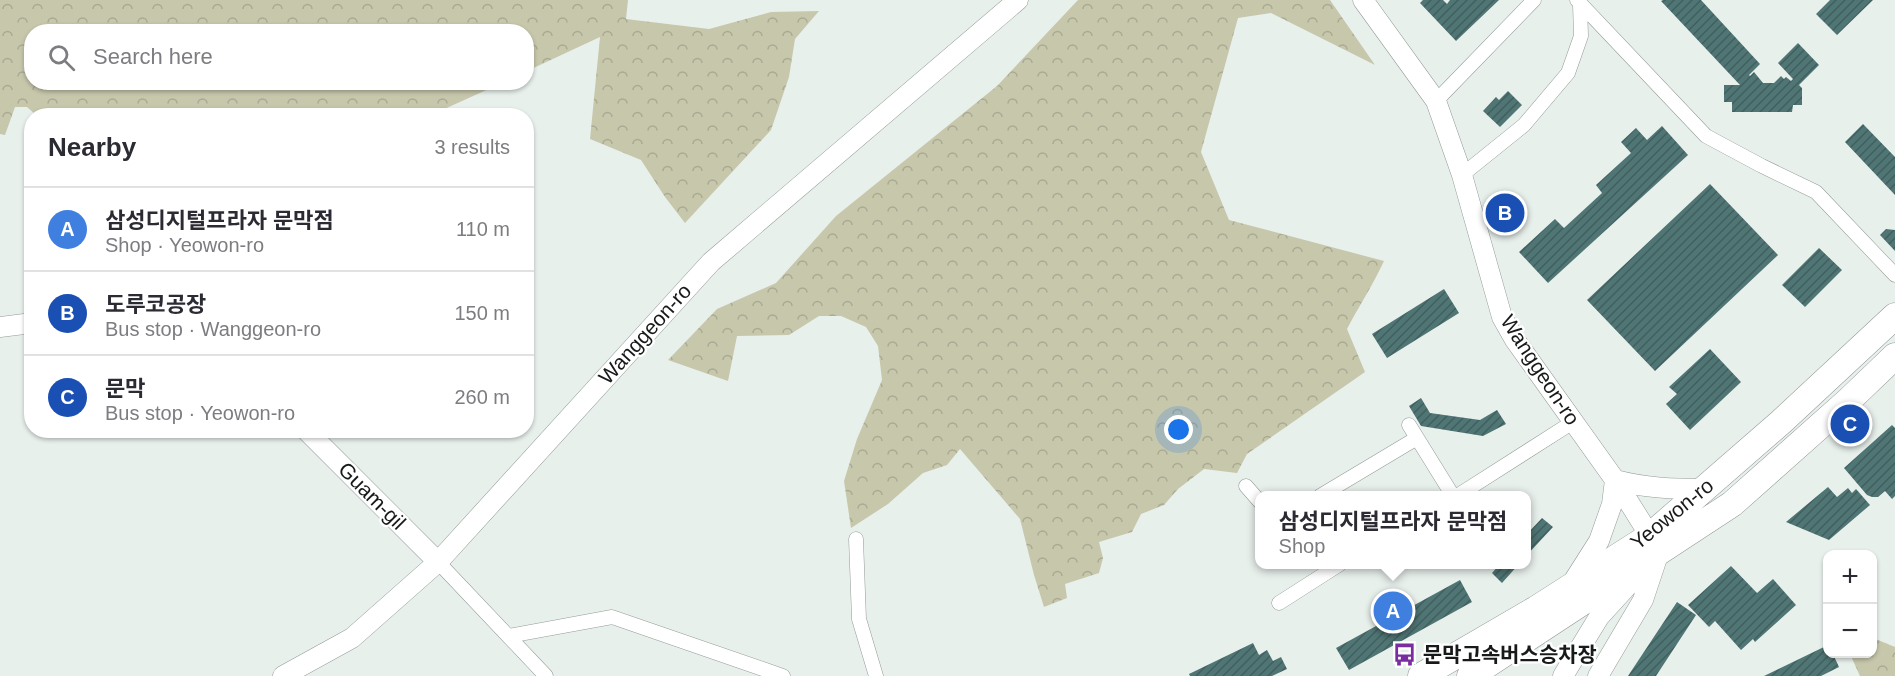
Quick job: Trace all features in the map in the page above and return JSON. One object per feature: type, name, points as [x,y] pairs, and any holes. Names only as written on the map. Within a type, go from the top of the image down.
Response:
[{"type":"highway","name":"Yeowon-ro","points":[[1470,676],[1655,543],[1704,489],[1781,422],[1895,316]]},
{"type":"highway","name":"Yeowon-ro","points":[[1421,676],[1569,587],[1732,504],[1895,356]]},
{"type":"street","name":"Wanggeon-ro","points":[[283,676],[352,638],[438,562],[711,262],[1018,0]]},
{"type":"street","name":"Wanggeon-ro","points":[[1363,0],[1436,101],[1462,175],[1502,317],[1515,339],[1616,480],[1655,543]]},
{"type":"street","points":[[1436,101],[1534,0]]},
{"type":"street","points":[[1462,175],[1524,125],[1568,73],[1581,36],[1578,2]]},
{"type":"street","points":[[1578,2],[1706,136],[1815,192],[1895,275]]},
{"type":"street","points":[[0,327],[24,324]]},
{"type":"street","points":[[1462,491],[1574,422]]},
{"type":"street","points":[[1409,425],[1452,491]]},
{"type":"street","name":"Guam-gil","points":[[314,438],[438,562]]},
{"type":"street","points":[[1327,491],[1417,438]]},
{"type":"street","points":[[1569,587],[1599,541],[1612,504],[1616,480],[1650,488],[1704,489]]},
{"type":"street","points":[[1246,486],[1255,496]]},
{"type":"street","points":[[856,539],[859,619],[876,676]]},
{"type":"street","points":[[1563,676],[1599,617],[1655,543]]},
{"type":"street","points":[[1598,676],[1643,600],[1655,543]]},
{"type":"street","points":[[438,562],[546,676]]},
{"type":"street","points":[[1279,603],[1319,569]]},
{"type":"street","points":[[508,636],[612,617],[783,676]]},
{"type":"green space","points":[[0,0],[628,0],[626,19],[709,29],[771,12],[819,11],[795,39],[789,77],[771,130],[685,223],[641,160],[590,139],[600,37],[534,68],[534,24],[24,24],[24,90],[486,90],[447,108],[15,107],[5,135],[0,134]]},
{"type":"green space","points":[[1078,0],[1330,0],[1375,65],[1271,13],[1238,18],[1201,152],[1229,220],[1384,261],[1347,329],[1365,372],[1247,454],[1237,473],[1204,469],[1178,489],[1164,505],[1141,514],[1132,532],[1099,542],[1103,558],[1099,573],[1065,584],[1067,598],[1044,607],[1020,519],[960,449],[947,465],[923,473],[888,504],[851,528],[844,481],[857,439],[882,380],[878,346],[866,327],[841,316],[819,316],[789,335],[737,336],[728,381],[668,360],[717,309],[776,283],[836,216],[997,86]]},
{"type":"green space","points":[[1877,640],[1895,647],[1895,676],[1860,676],[1852,658],[1877,658]]},
{"type":"building","points":[[1423,0],[1443,0],[1447,4],[1450,0],[1499,0],[1456,41],[1420,3]]},
{"type":"building","points":[[1701,0],[1760,64],[1749,75],[1754,72],[1763,83],[1774,83],[1781,76],[1791,81],[1793,79],[1778,63],[1798,43],[1819,65],[1799,85],[1802,88],[1802,105],[1793,105],[1792,112],[1732,112],[1732,102],[1724,102],[1724,85],[1740,85],[1661,1]]},
{"type":"building","points":[[1830,0],[1873,0],[1837,35],[1816,14]]},
{"type":"building","points":[[1508,91],[1522,105],[1500,127],[1483,111],[1496,97],[1499,100]]},
{"type":"building","points":[[1863,124],[1895,157],[1895,195],[1845,142]]},
{"type":"building","points":[[1662,126],[1688,155],[1548,283],[1519,252],[1555,219],[1564,228],[1602,193],[1596,185],[1631,153],[1621,142],[1636,128],[1647,140]]},
{"type":"building","points":[[1710,184],[1778,255],[1655,371],[1587,300]]},
{"type":"building","points":[[1886,229],[1895,230],[1895,251],[1880,235]]},
{"type":"building","points":[[1819,248],[1842,270],[1805,307],[1782,285]]},
{"type":"building","points":[[1444,289],[1459,313],[1387,358],[1372,334]]},
{"type":"building","points":[[1710,349],[1741,382],[1690,430],[1666,404],[1677,394],[1669,387]]},
{"type":"building","points":[[1421,398],[1430,413],[1480,420],[1497,410],[1506,424],[1483,436],[1421,426],[1409,406]]},
{"type":"building","points":[[1892,425],[1895,428],[1895,496],[1892,499],[1885,491],[1878,497],[1872,497],[1867,495],[1844,468]]},
{"type":"building","points":[[1828,487],[1837,497],[1848,488],[1852,493],[1856,489],[1870,505],[1829,540],[1786,522]]},
{"type":"building","points":[[1542,518],[1553,527],[1531,551],[1531,530]]},
{"type":"building","points":[[1731,566],[1757,593],[1773,579],[1796,605],[1755,642],[1753,639],[1741,650],[1715,621],[1709,627],[1688,605]]},
{"type":"building","points":[[1496,569],[1515,569],[1502,583],[1492,573]]},
{"type":"building","points":[[1460,580],[1472,602],[1349,670],[1336,648]]},
{"type":"building","points":[[1677,602],[1696,615],[1656,676],[1628,676]]},
{"type":"building","points":[[1253,643],[1259,655],[1267,650],[1273,661],[1281,657],[1287,669],[1272,676],[1190,676],[1189,674]]},
{"type":"building","points":[[1823,647],[1823,658],[1835,658],[1839,667],[1821,676],[1764,676]]},
{"type":"place","name":"도루코공장","points":[[1505,213]]},
{"type":"place","name":"문막","points":[[1850,424]]},
{"type":"place","name":"삼성디지털프라자 문막점","points":[[1393,611]]},
{"type":"place","name":"문막고속버스승차장","points":[[1405,655]]}]
